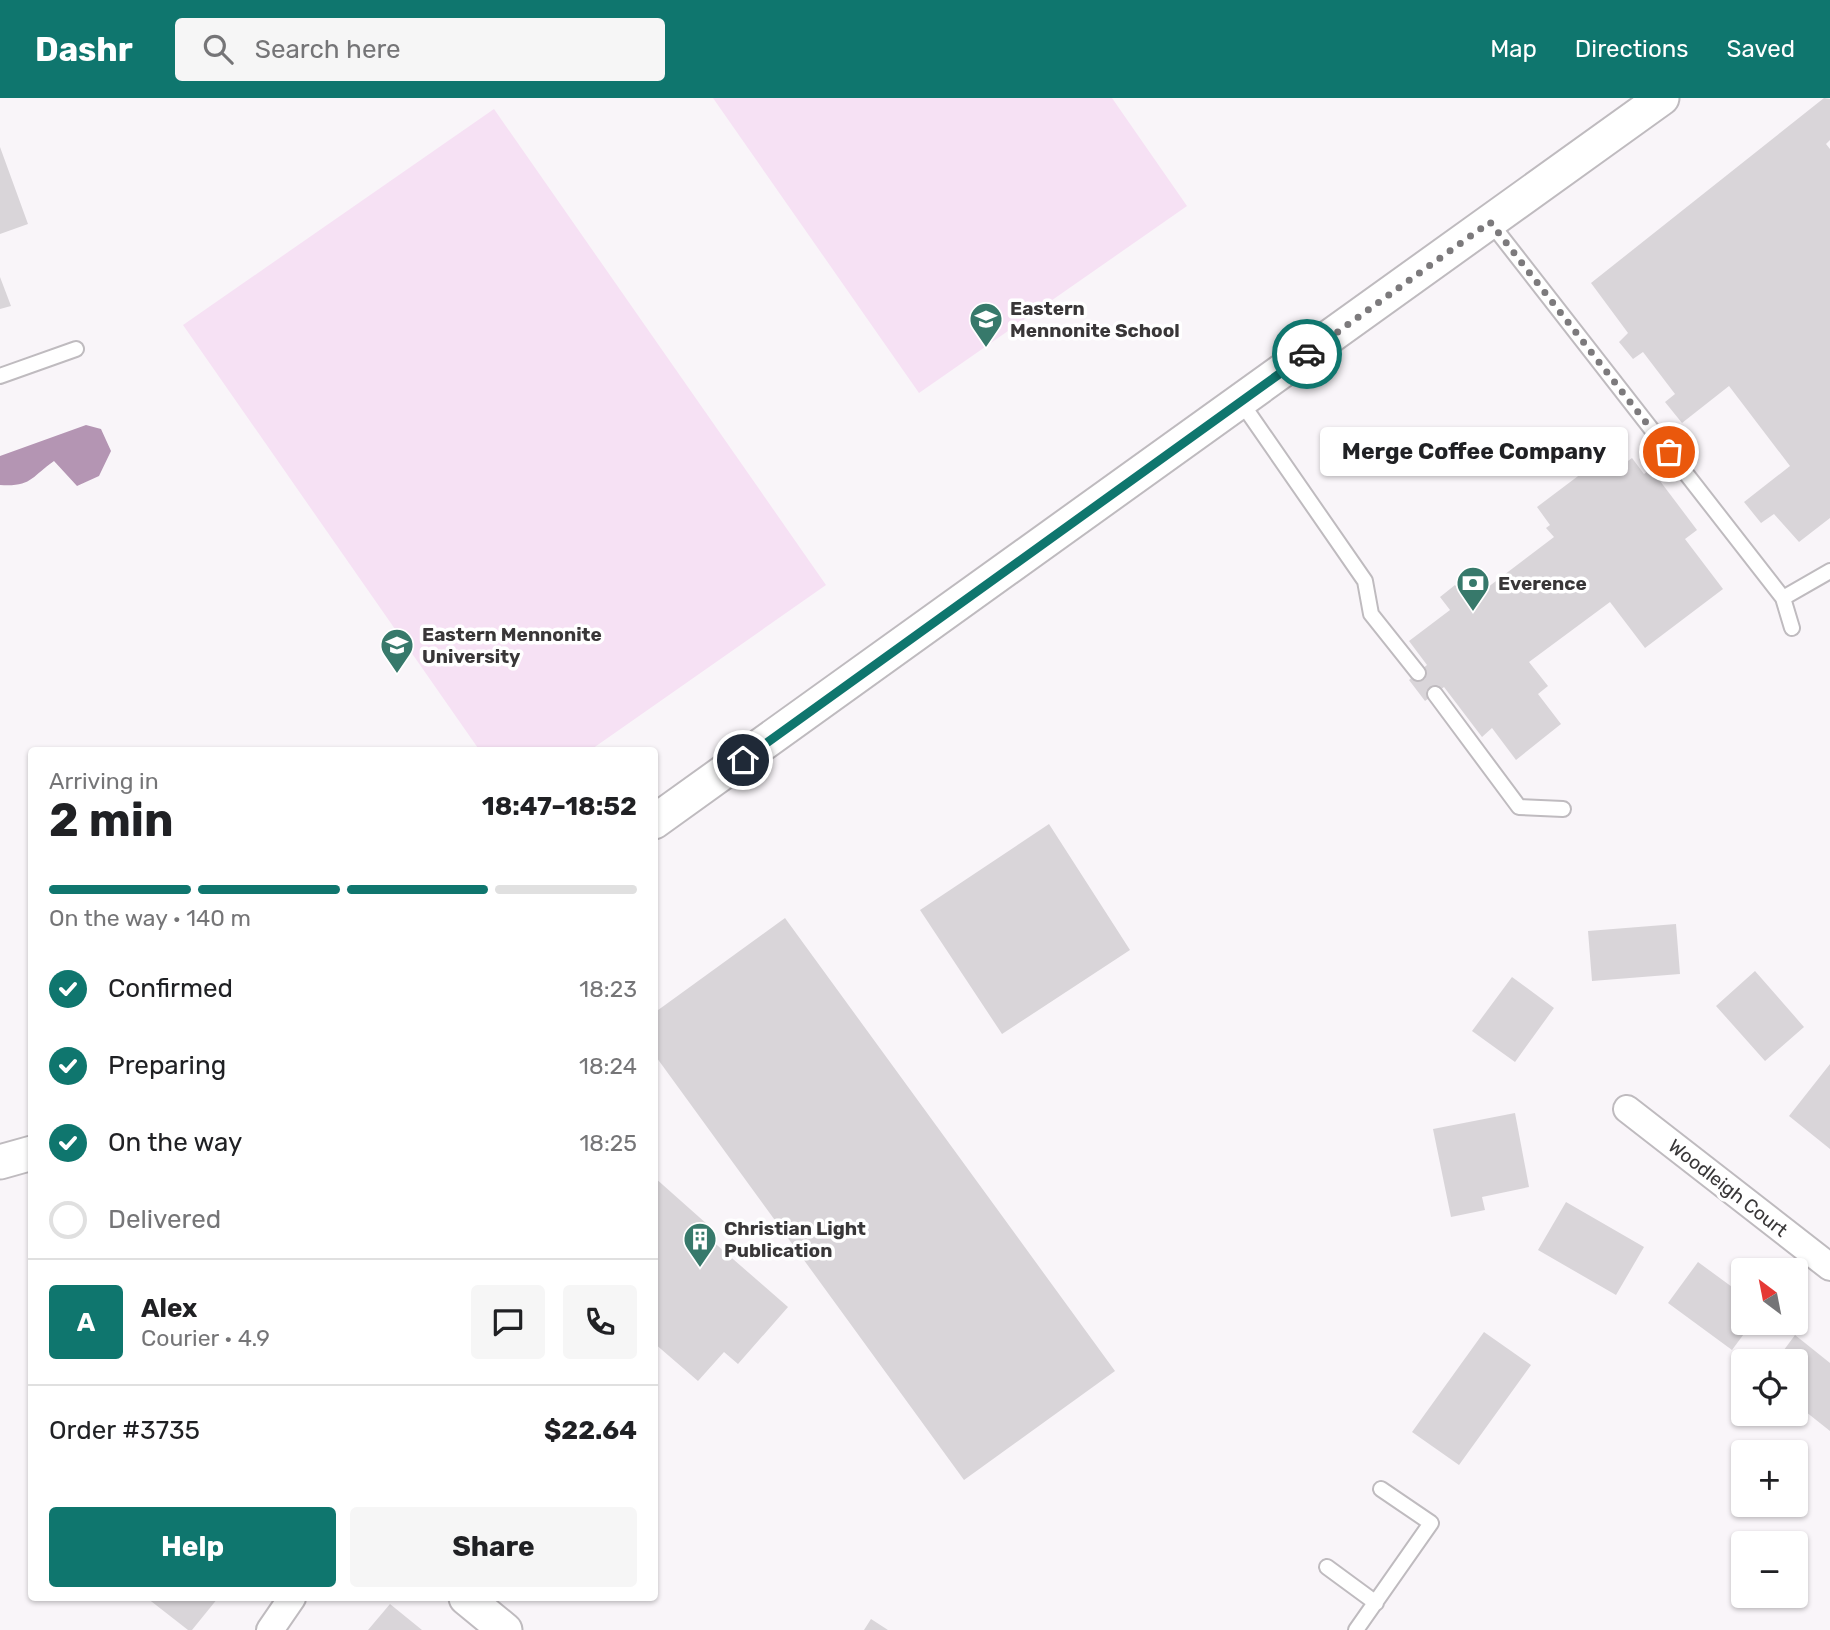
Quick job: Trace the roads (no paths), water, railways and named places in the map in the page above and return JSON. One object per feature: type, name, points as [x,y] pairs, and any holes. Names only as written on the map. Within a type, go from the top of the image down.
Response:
[{"type":"street","points":[[658,819],[1662,98]]},
{"type":"street","name":"Woodleigh Court","points":[[1627,1109],[1830,1267]]},
{"type":"street","points":[[0,1162],[28,1154]]},
{"type":"street","points":[[270,1630],[290,1601]]},
{"type":"street","points":[[470,1601],[505,1630]]},
{"type":"lane","points":[[1490,222],[1783,598],[1792,628]]},
{"type":"lane","points":[[0,376],[76,349]]},
{"type":"lane","points":[[1241,402],[1365,581],[1371,614],[1418,673]]},
{"type":"lane","points":[[1783,598],[1830,571]]},
{"type":"lane","points":[[1435,694],[1519,807],[1563,809]]},
{"type":"lane","points":[[1356,1630],[1431,1523],[1381,1489]]},
{"type":"lane","points":[[1327,1567],[1376,1602]]},
{"type":"place","name":"Eastern Mennonite School","points":[[986,349]]},
{"type":"place","name":"Merge Coffee Company","points":[[1669,452]]},
{"type":"place","name":"Everence","points":[[1473,613]]},
{"type":"place","name":"Eastern Mennonite University","points":[[397,675]]},
{"type":"place","name":"Christian Light Publication","points":[[700,1269]]}]
